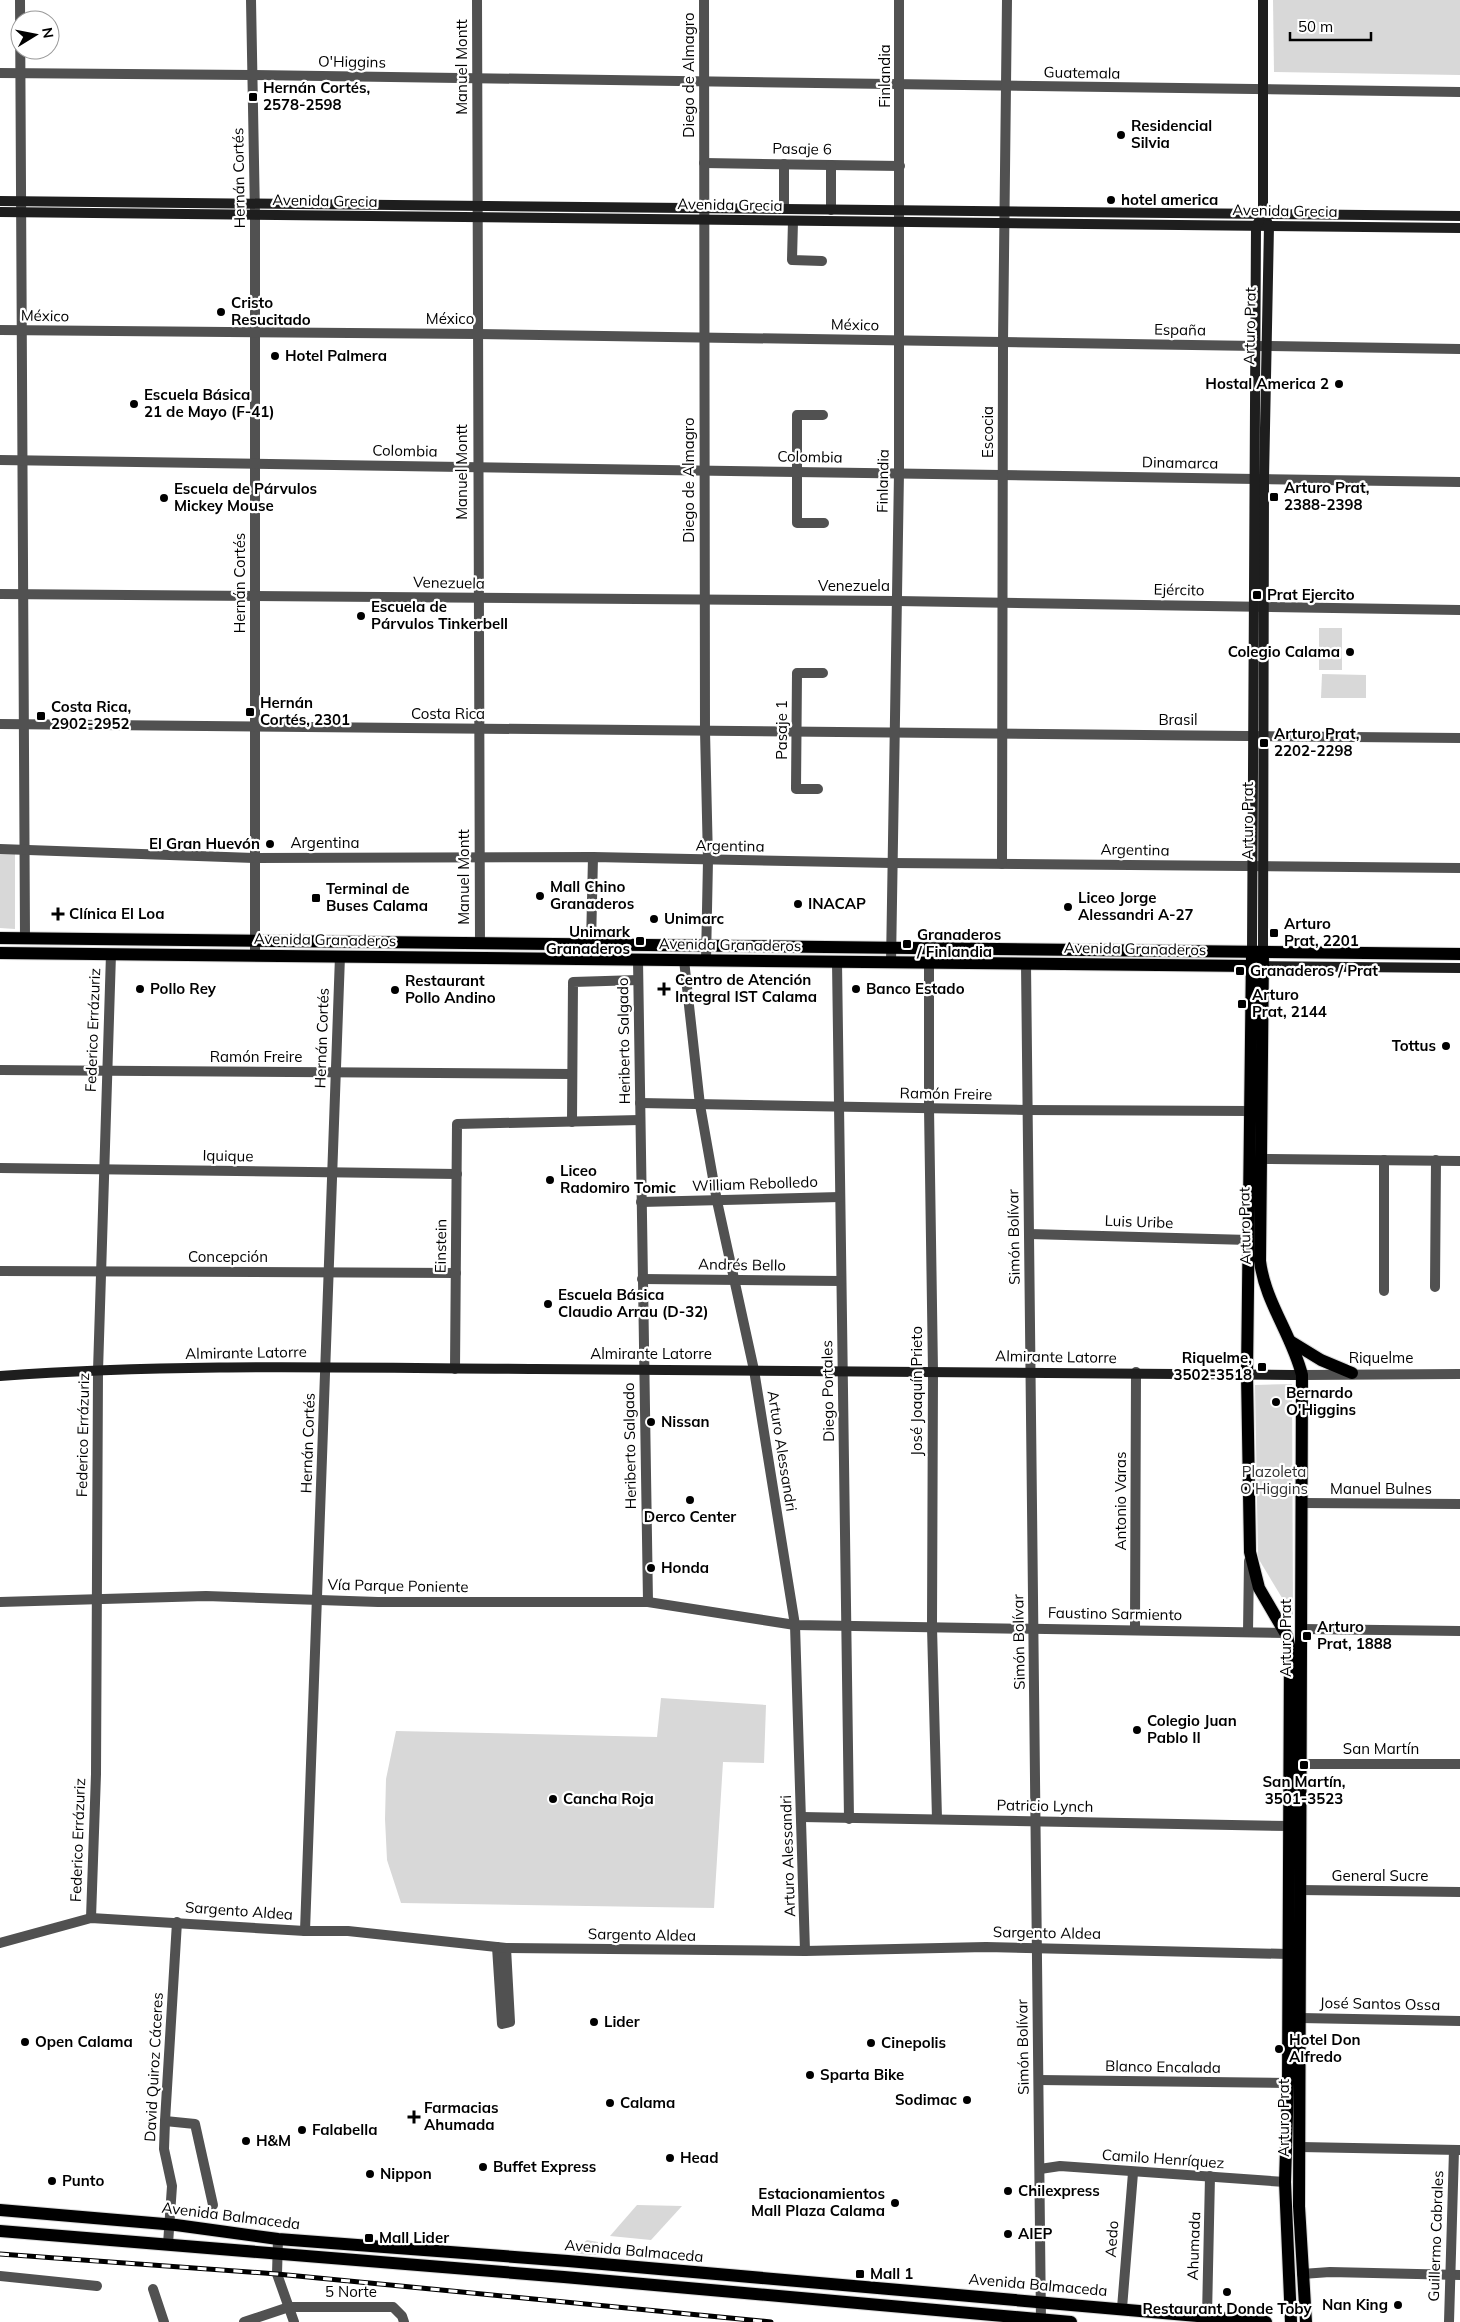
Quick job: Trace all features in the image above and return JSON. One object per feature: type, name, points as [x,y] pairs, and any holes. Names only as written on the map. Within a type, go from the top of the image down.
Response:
[{"type":"main road","name":"Arturo Prat","points":[[1260,346],[1268,226],[1263,213],[1263,0]]},
{"type":"main road","name":"Avenida Grecia","points":[[0,201],[1460,216]]},
{"type":"main road","name":"Avenida Grecia","points":[[0,212],[1460,228]]},
{"type":"main road","name":"Arturo Prat","points":[[1263,213],[1256,226],[1260,346],[1259,607],[1264,736],[1264,866],[1258,952],[1261,1160],[1260,1261],[1263,1279],[1290,1340],[1302,1375],[1299,2206],[1306,2322]]},
{"type":"main road","name":"Arturo Prat","points":[[1258,952],[1251,866],[1252,735],[1259,607]]},
{"type":"main road","name":"Avenida Granaderos","points":[[0,938],[1460,954]]},
{"type":"main road","name":"Avenida Granaderos","points":[[0,953],[1460,968]]},
{"type":"main road","name":"Arturo Prat","points":[[1258,966],[1251,1112],[1247,1374],[1250,1552],[1259,1588],[1286,1633],[1290,1649],[1288,2083],[1285,2182],[1291,2322]]},
{"type":"main road","points":[[1290,1340],[1321,1360],[1352,1373]]},
{"type":"main road","name":"Almirante Latorre","points":[[0,1376],[98,1371],[325,1367],[1030,1371],[1302,1375]]},
{"type":"main road","name":"Avenida Balmaceda","points":[[0,2210],[168,2224],[278,2239],[570,2261],[1266,2322]]},
{"type":"main road","points":[[0,2231],[564,2277],[1041,2321],[1071,2322]]},
{"type":"street","points":[[20,0],[25,938]]},
{"type":"street","name":"Hernán Cortés","points":[[251,0],[255,204],[255,955]]},
{"type":"street","name":"Manuel Montt","points":[[477,0],[478,218],[476,334],[480,943]]},
{"type":"street","name":"Diego de Almagro","points":[[704,0],[704,600],[708,860],[706,960]]},
{"type":"street","name":"Finlandia","points":[[890,962],[899,473],[899,0]]},
{"type":"street","name":"Escocia","points":[[1002,864],[1003,342],[1007,0]]},
{"type":"street","name":"O'Higgins","points":[[0,73],[704,82]]},
{"type":"street","name":"Guatemala","points":[[704,82],[1460,92]]},
{"type":"street","name":"Pasaje 6","points":[[704,163],[900,166]]},
{"type":"street","points":[[784,164],[784,209]]},
{"type":"street","points":[[830,210],[831,165]]},
{"type":"street","points":[[793,221],[792,260],[822,261]]},
{"type":"street","name":"México","points":[[0,330],[899,340]]},
{"type":"street","name":"España","points":[[899,340],[1460,349]]},
{"type":"street","points":[[823,415],[797,415],[797,523],[824,523]]},
{"type":"street","name":"Colombia","points":[[0,460],[899,473]]},
{"type":"street","name":"Dinamarca","points":[[899,473],[1460,482]]},
{"type":"street","name":"Venezuela","points":[[0,594],[897,601]]},
{"type":"street","name":"Ejército","points":[[897,601],[1460,610]]},
{"type":"street","name":"Pasaje 1","points":[[818,789],[796,790],[797,673],[823,673]]},
{"type":"street","name":"Costa Rica","points":[[0,724],[255,728],[895,732]]},
{"type":"street","name":"Brasil","points":[[895,732],[1460,738]]},
{"type":"street","name":"Argentina","points":[[0,849],[254,858],[593,857],[892,863],[1460,868]]},
{"type":"street","points":[[591,944],[593,857]]},
{"type":"street","name":"Federico Errázuriz","points":[[91,1918],[96,1774],[98,1371],[111,954]]},
{"type":"street","name":"Hernán Cortés","points":[[305,1931],[340,956]]},
{"type":"street","name":"Heriberto Salgado","points":[[638,960],[648,1602]]},
{"type":"street","name":"Arturo Alessandri","points":[[684,960],[700,1105],[717,1200],[754,1370],[795,1626],[805,1952]]},
{"type":"street","name":"Diego Portales","points":[[837,962],[849,1819]]},
{"type":"street","name":"José Joaquín Prieto","points":[[929,963],[933,1371],[932,1627],[937,1819]]},
{"type":"street","name":"Simón Bolívar","points":[[1026,964],[1041,2321]]},
{"type":"street","points":[[638,980],[573,982],[572,1122],[640,1120]]},
{"type":"street","name":"Ramón Freire","points":[[0,1070],[572,1074]]},
{"type":"street","name":"Ramón Freire","points":[[640,1103],[1251,1112]]},
{"type":"street","name":"Einstein","points":[[455,1368],[457,1124],[572,1122]]},
{"type":"street","points":[[1261,1160],[1460,1161]]},
{"type":"street","points":[[1384,1160],[1384,1291]]},
{"type":"street","points":[[1435,1287],[1436,1160]]},
{"type":"street","name":"Iquique","points":[[0,1168],[457,1174]]},
{"type":"street","name":"William Rebolledo","points":[[641,1202],[840,1197]]},
{"type":"street","name":"Luis Uribe","points":[[1029,1234],[1249,1240]]},
{"type":"street","name":"Concepción","points":[[0,1271],[456,1273]]},
{"type":"street","name":"Andrés Bello","points":[[642,1279],[841,1281]]},
{"type":"street","name":"Antonio Varas","points":[[1136,1372],[1136,1630]]},
{"type":"street","name":"Riquelme","points":[[1302,1375],[1352,1373],[1460,1374]]},
{"type":"street","name":"Manuel Bulnes","points":[[1303,1503],[1460,1504]]},
{"type":"street","name":"Arturo Prat","points":[[1248,1632],[1250,1552]]},
{"type":"street","name":"Vía Parque Poniente","points":[[0,1602],[206,1596],[317,1600],[648,1602],[795,1626]]},
{"type":"street","name":"Faustino Sarmiento","points":[[795,1626],[1286,1633]]},
{"type":"street","points":[[1302,1629],[1460,1631]]},
{"type":"street","name":"San Martín","points":[[1302,1764],[1460,1764]]},
{"type":"street","name":"Patricio Lynch","points":[[802,1817],[1288,1826]]},
{"type":"street","name":"General Sucre","points":[[1300,1890],[1460,1892]]},
{"type":"street","name":"Sargento Aldea","points":[[0,1943],[91,1918],[305,1931],[348,1931],[502,1948],[805,1952],[953,1947],[1288,1954]]},
{"type":"street","name":"David Quiroz Cáceres","points":[[168,2244],[172,2186],[164,2149],[178,1922]]},
{"type":"street","points":[[502,1948],[510,2022],[502,2024],[502,1948]]},
{"type":"street","name":"José Santos Ossa","points":[[1300,2018],[1460,2021]]},
{"type":"street","name":"Blanco Encalada","points":[[1039,2080],[1288,2083]]},
{"type":"street","points":[[165,2122],[195,2124],[213,2205]]},
{"type":"street","points":[[1300,2147],[1457,2150]]},
{"type":"street","name":"Guillermo Cabrales","points":[[1449,2322],[1455,2275],[1457,2150]]},
{"type":"street","name":"Camilo Henríquez","points":[[1040,2169],[1060,2166],[1285,2182]]},
{"type":"street","name":"Aedo","points":[[1122,2308],[1133,2172]]},
{"type":"street","name":"Ahumada","points":[[1207,2316],[1210,2176]]},
{"type":"street","points":[[278,2239],[276,2255],[278,2274],[294,2322]]},
{"type":"street","points":[[1302,2274],[1330,2272],[1455,2275]]},
{"type":"street","points":[[0,2276],[97,2286]]},
{"type":"street","points":[[153,2289],[164,2322]]},
{"type":"street","points":[[244,2322],[289,2306]]},
{"type":"street","name":"5 Norte","points":[[289,2306],[393,2307],[402,2316],[404,2322]]},
{"type":"green space","points":[[1273,0],[1460,0],[1460,75],[1274,72]]},
{"type":"green space","points":[[1319,628],[1342,628],[1342,670],[1319,670]]},
{"type":"green space","points":[[1322,674],[1366,675],[1366,698],[1321,698]]},
{"type":"green space","points":[[0,854],[15,854],[15,929],[0,928]]},
{"type":"green space","name":"Plazoleta O'Higgins","points":[[1292,1384],[1293,1616],[1258,1558],[1255,1385]]},
{"type":"green space","name":"Cancha Roja","points":[[661,1698],[766,1705],[764,1763],[723,1762],[714,1908],[401,1903],[387,1860],[385,1819],[386,1779],[396,1731],[657,1737]]},
{"type":"green space","points":[[637,2205],[682,2206],[651,2240],[610,2236]]},
{"type":"green space","points":[[587,2240],[598,2242],[596,2255],[577,2254],[574,2251]]},
{"type":"railway","points":[[0,2254],[277,2274],[771,2322]]},
{"type":"place","name":"Hernán Cortés, 2578-2598","points":[[253,97]]},
{"type":"place","name":"Residencial Silvia","points":[[1121,135]]},
{"type":"place","name":"hotel america","points":[[1111,200]]},
{"type":"place","name":"Cristo Resucitado","points":[[221,312]]},
{"type":"place","name":"Hotel Palmera","points":[[275,356]]},
{"type":"place","name":"Hostal America 2","points":[[1339,384]]},
{"type":"place","name":"Escuela Básica 21 de Mayo (F-41)","points":[[134,404]]},
{"type":"place","name":"Arturo Prat, 2388-2398","points":[[1274,497]]},
{"type":"place","name":"Escuela de Párvulos Mickey Mouse","points":[[164,498]]},
{"type":"place","name":"Prat Ejercito","points":[[1257,595]]},
{"type":"place","name":"Escuela de Párvulos Tinkerbell","points":[[361,616]]},
{"type":"place","name":"Colegio Calama","points":[[1350,652]]},
{"type":"place","name":"Hernán Cortés, 2301","points":[[250,712]]},
{"type":"place","name":"Costa Rica, 2902-2952","points":[[41,716]]},
{"type":"place","name":"Arturo Prat, 2202-2298","points":[[1264,743]]},
{"type":"place","name":"El Gran Huevón","points":[[270,844]]},
{"type":"place","name":"Mall Chino Granaderos","points":[[540,896]]},
{"type":"place","name":"Terminal de Buses Calama","points":[[316,898]]},
{"type":"place","name":"INACAP","points":[[798,904]]},
{"type":"place","name":"Liceo Jorge Alessandri A-27","points":[[1068,907]]},
{"type":"place","name":"Clínica El Loa","points":[[58,914]]},
{"type":"place","name":"Unimarc","points":[[654,919]]},
{"type":"place","name":"Arturo Prat, 2201","points":[[1274,933]]},
{"type":"place","name":"Unimark Granaderos","points":[[640,941]]},
{"type":"place","name":"Granaderos / Finlandia","points":[[907,944]]},
{"type":"place","name":"Granaderos / Prat","points":[[1240,971]]},
{"type":"place","name":"Pollo Rey","points":[[140,989]]},
{"type":"place","name":"Centro de Atención Integral IST Calama","points":[[664,989]]},
{"type":"place","name":"Banco Estado","points":[[856,989]]},
{"type":"place","name":"Restaurant Pollo Andino","points":[[395,990]]},
{"type":"place","name":"Arturo Prat, 2144","points":[[1242,1004]]},
{"type":"place","name":"Tottus","points":[[1446,1046]]},
{"type":"place","name":"Liceo Radomiro Tomic","points":[[550,1180]]},
{"type":"place","name":"Escuela Básica Claudio Arrau (D-32)","points":[[548,1304]]},
{"type":"place","name":"Riquelme, 3502-3518","points":[[1262,1367]]},
{"type":"place","name":"Bernardo O'Higgins","points":[[1276,1402]]},
{"type":"place","name":"Nissan","points":[[651,1422]]},
{"type":"place","name":"Derco Center","points":[[690,1500]]},
{"type":"place","name":"Honda","points":[[651,1568]]},
{"type":"place","name":"Arturo Prat, 1888","points":[[1307,1636]]},
{"type":"place","name":"Colegio Juan Pablo II","points":[[1137,1730]]},
{"type":"place","name":"San Martín, 3501-3523","points":[[1304,1765]]},
{"type":"place","name":"Cancha Roja","points":[[553,1799]]},
{"type":"place","name":"Lider","points":[[594,2022]]},
{"type":"place","name":"Open Calama","points":[[25,2042]]},
{"type":"place","name":"Cinepolis","points":[[871,2043]]},
{"type":"place","name":"Hotel Don Alfredo","points":[[1279,2049]]},
{"type":"place","name":"Sparta Bike","points":[[810,2075]]},
{"type":"place","name":"Sodimac","points":[[967,2100]]},
{"type":"place","name":"Calama","points":[[610,2103]]},
{"type":"place","name":"Farmacias Ahumada","points":[[414,2117]]},
{"type":"place","name":"Falabella","points":[[302,2130]]},
{"type":"place","name":"H&M","points":[[246,2141]]},
{"type":"place","name":"Head","points":[[670,2158]]},
{"type":"place","name":"Buffet Express","points":[[483,2167]]},
{"type":"place","name":"Nippon","points":[[370,2174]]},
{"type":"place","name":"Punto","points":[[52,2181]]},
{"type":"place","name":"Chilexpress","points":[[1008,2191]]},
{"type":"place","name":"Estacionamientos Mall Plaza Calama","points":[[895,2203]]},
{"type":"place","name":"AIEP","points":[[1008,2234]]},
{"type":"place","name":"Mall Lider","points":[[369,2238]]},
{"type":"place","name":"Mall 1","points":[[860,2274]]},
{"type":"place","name":"Restaurant Donde Toby","points":[[1227,2292]]},
{"type":"place","name":"Nan King","points":[[1398,2305]]}]
